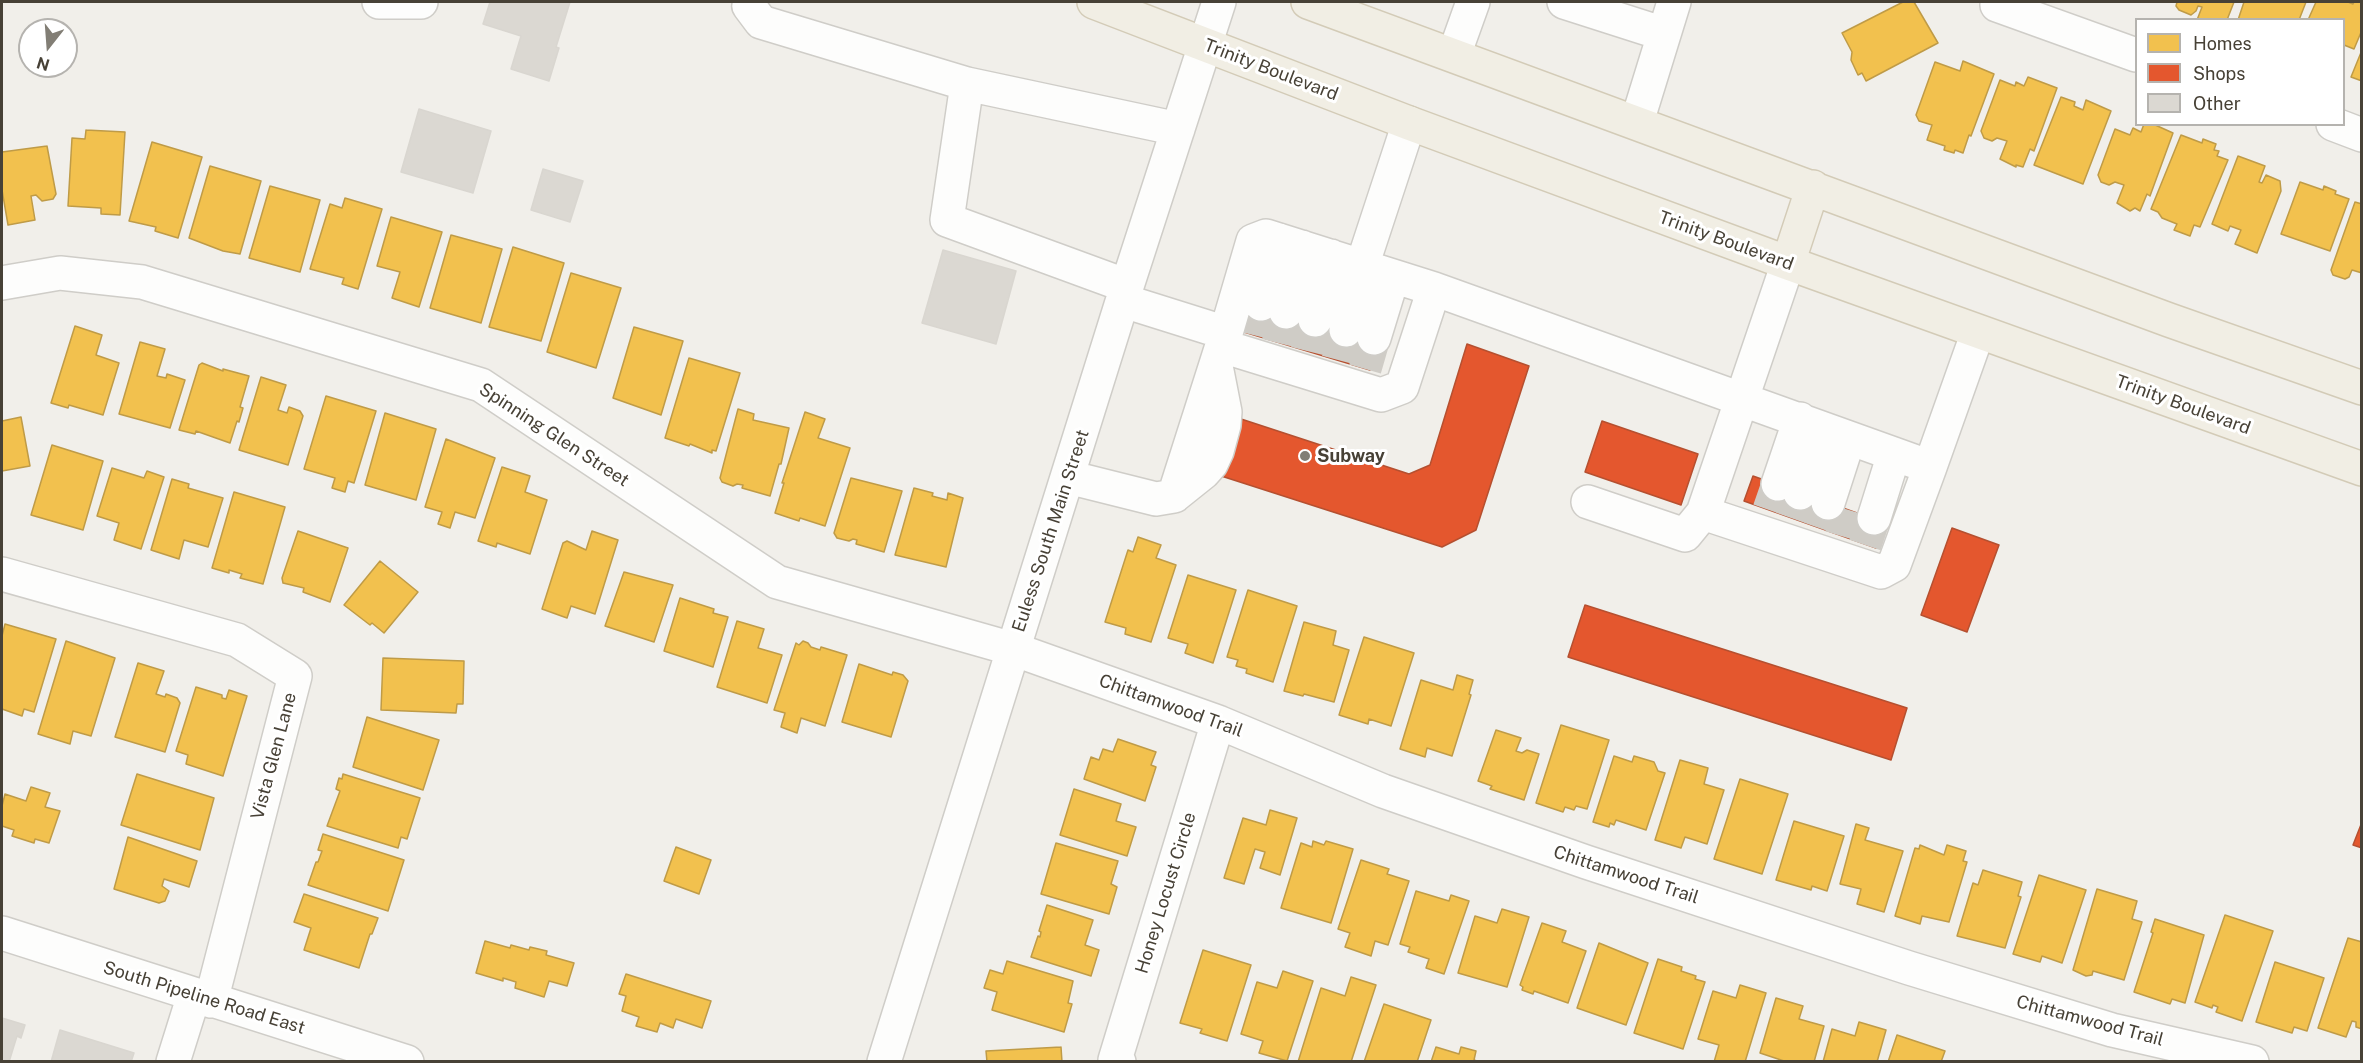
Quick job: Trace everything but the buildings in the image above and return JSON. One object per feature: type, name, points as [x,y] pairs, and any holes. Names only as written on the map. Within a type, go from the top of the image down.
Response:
[{"type":"main road","name":"Trinity Boulevard","points":[[1094,2],[1409,123],[1788,264],[2361,468]]},
{"type":"main road","points":[[1308,2],[2158,316],[2361,388]]},
{"type":"main road","points":[[1788,264],[1813,187]]},
{"type":"street","points":[[379,2],[421,2]]},
{"type":"street","name":"Euless South Main Street","points":[[884,1062],[1219,2]]},
{"type":"street","points":[[1454,55],[1473,2]]},
{"type":"street","points":[[1637,122],[1674,2]]},
{"type":"street","points":[[745,3],[761,22],[967,84],[1178,129]]},
{"type":"street","points":[[1571,3],[1617,10],[1664,34]]},
{"type":"street","points":[[1997,3],[2135,55]]},
{"type":"street","points":[[967,84],[947,220],[1125,294],[1266,341],[1352,361],[1381,395],[1402,387],[1434,290]]},
{"type":"street","points":[[1352,361],[1362,266],[1409,123]]},
{"type":"street","points":[[2338,126],[2361,135]]},
{"type":"street","points":[[1266,341],[1253,241],[1266,236],[1434,290],[1930,467]]},
{"type":"street","points":[[1266,341],[1304,247]]},
{"type":"street","points":[[1068,477],[1156,499],[1174,496],[1266,341],[1304,247]]},
{"type":"street","points":[[1587,502],[1685,535],[1703,513],[1788,264]]},
{"type":"street","name":"Spinning Glen Street","points":[[2,283],[60,273],[142,282],[480,385],[777,582],[1013,649]]},
{"type":"street","points":[[1352,361],[1393,276]]},
{"type":"street","points":[[1703,513],[1806,522],[1881,572],[1894,565],[1978,332]]},
{"type":"street","points":[[1806,522],[1835,433]]},
{"type":"street","points":[[1806,522],[1835,433]]},
{"type":"street","points":[[1806,522],[1835,433]]},
{"type":"street","name":"Vista Glen Lane","points":[[2,573],[237,640],[295,676],[202,998]]},
{"type":"street","name":"Chittamwood Trail","points":[[1013,649],[1218,722],[1383,791],[1597,866],[1909,968],[2112,1030],[2252,1062]]},
{"type":"street","name":"Honey Locust Circle","points":[[1119,1062],[1115,1060],[1218,722]]},
{"type":"street","name":"South Pipeline Road East","points":[[2,933],[375,1057],[407,1062]]},
{"type":"street","points":[[173,1062],[202,998]]},
{"type":"tunnel","points":[[1253,335],[1261,304]]},
{"type":"tunnel","points":[[1278,343],[1286,312]]},
{"type":"tunnel","points":[[1307,351],[1315,320]]},
{"type":"tunnel","points":[[1338,360],[1346,330]]},
{"type":"tunnel","points":[[1365,369],[1374,338]]},
{"type":"tunnel","points":[[1769,510],[1778,484]]},
{"type":"tunnel","points":[[1791,518],[1800,493]]},
{"type":"tunnel","points":[[1819,528],[1828,503]]},
{"type":"tunnel","points":[[1841,536],[1849,510]]},
{"type":"tunnel","points":[[1865,545],[1874,518]]},
{"type":"place","name":"Subway","points":[[1305,456]]}]
